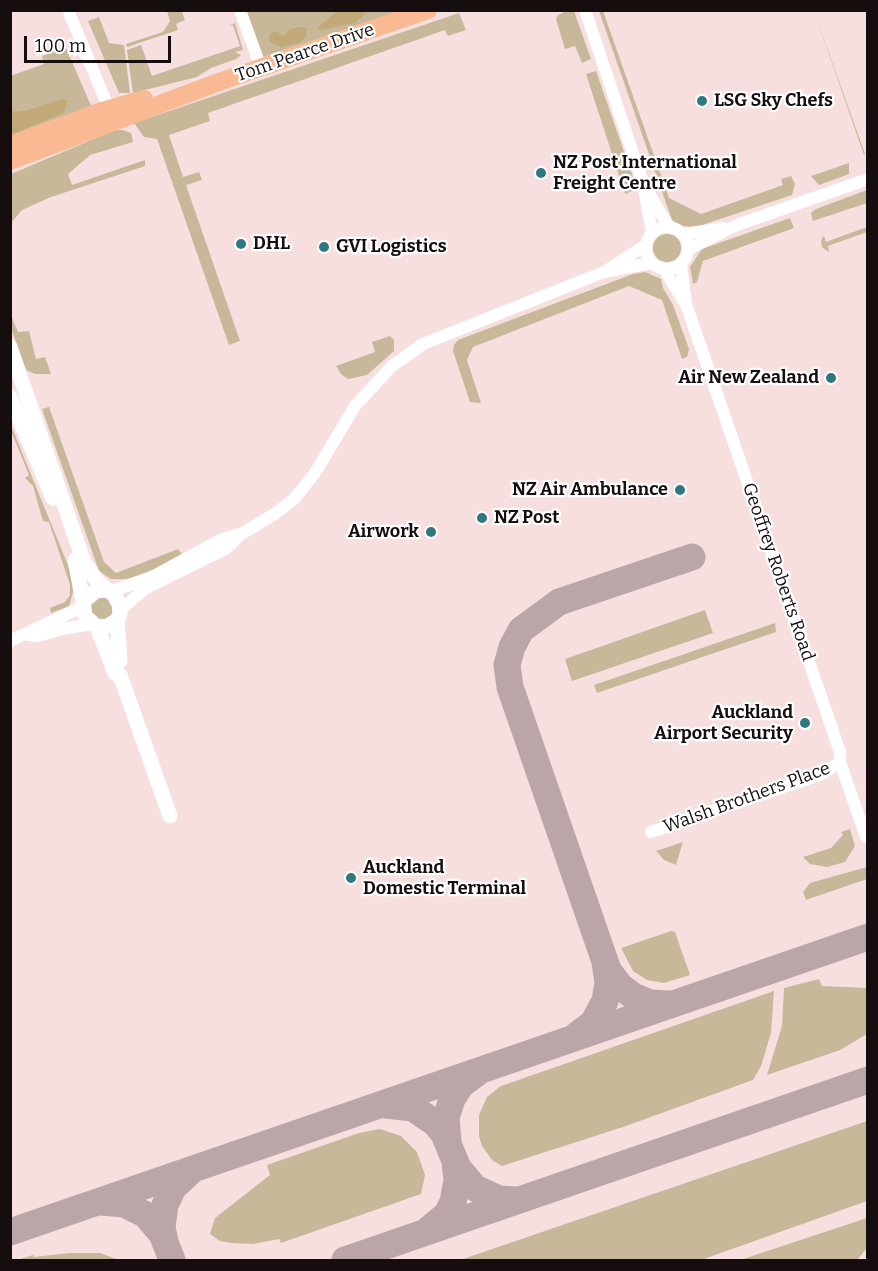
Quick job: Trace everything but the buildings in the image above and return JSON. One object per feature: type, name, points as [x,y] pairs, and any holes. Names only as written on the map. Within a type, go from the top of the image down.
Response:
[{"type":"main road","name":"Tom Pearce Drive","points":[[12,157],[216,83],[428,10]]},
{"type":"main road","name":"Tom Pearce Drive","points":[[12,157],[109,109],[216,83]]},
{"type":"street","points":[[69,10],[109,109]]},
{"type":"street","points":[[240,10],[261,68]]},
{"type":"street","points":[[585,10],[643,183],[652,232],[646,245],[604,272]]},
{"type":"street","points":[[28,635],[38,636],[62,629],[108,626],[146,588],[227,548],[243,532],[294,499],[315,473],[350,415],[368,392],[392,366],[423,344],[604,272],[651,263],[664,269],[681,264],[689,249],[737,225],[867,179]]},
{"type":"street","points":[[643,183],[669,227],[684,234],[737,225]]},
{"type":"street","points":[[652,232],[669,227]]},
{"type":"street","points":[[684,234],[689,249]]},
{"type":"street","points":[[646,245],[651,263]]},
{"type":"street","name":"Geoffrey Roberts Road","points":[[681,264],[687,307],[840,752],[840,762],[866,837]]},
{"type":"street","name":"Geoffrey Roberts Road","points":[[664,269],[687,307]]},
{"type":"street","points":[[10,347],[87,570],[117,599],[117,650],[122,670],[120,675],[170,816]]},
{"type":"street","points":[[27,393],[11,398],[78,567],[85,616],[95,626],[115,672],[120,675]]},
{"type":"street","points":[[10,641],[28,635],[36,628],[83,604],[95,591],[108,591],[148,579],[222,539],[243,532]]},
{"type":"street","name":"Walsh Brothers Place","points":[[651,832],[822,774],[840,762]]},
{"type":"shaded area","points":[[569,10],[574,11],[591,59],[582,63],[575,46],[565,49],[556,19],[558,15]]},
{"type":"shaded area","points":[[167,11],[185,11],[182,12],[185,20],[176,24],[178,30],[127,47],[126,44],[163,32],[170,21]]},
{"type":"shaded area","points":[[246,11],[402,11],[263,57]]},
{"type":"shaded area","points":[[337,11],[368,11],[355,23],[321,30],[317,28]]},
{"type":"shaded area","points":[[599,11],[603,11],[669,198],[701,214],[783,185],[781,179],[791,176],[795,184],[792,195],[696,227],[681,226],[672,220]]},
{"type":"shaded area","points":[[814,11],[865,154],[864,155],[858,138]]},
{"type":"shaded area","points":[[459,13],[466,30],[448,36],[445,30],[208,113],[210,121],[169,135],[183,177],[199,172],[202,180],[186,185],[240,341],[229,345],[157,139],[144,137],[134,123]]},
{"type":"shaded area","points":[[99,17],[109,43],[124,45],[130,93],[119,93],[88,21]]},
{"type":"shaded area","points":[[235,23],[243,50],[235,52],[241,55],[236,59],[211,68],[197,77],[133,93],[127,50],[141,45],[152,76],[240,46],[233,25],[228,26]]},
{"type":"shaded area","points":[[307,28],[306,37],[299,43],[281,47],[270,42],[269,35],[275,31],[284,36],[290,29]]},
{"type":"shaded area","points":[[66,48],[92,108],[11,138],[10,76],[44,64],[42,56]]},
{"type":"shaded area","points":[[596,71],[637,189],[625,194],[586,74]]},
{"type":"shaded area","points":[[62,99],[68,100],[63,113],[11,135],[10,109],[15,112],[28,110]]},
{"type":"shaded area","points":[[115,130],[131,133],[133,142],[90,155],[68,174],[72,185],[145,160],[145,166],[51,197],[22,210],[11,223],[11,174]]},
{"type":"shaded area","points":[[849,163],[849,174],[819,185],[811,176]]},
{"type":"shaded area","points":[[867,190],[867,203],[813,221],[811,213],[816,209]]},
{"type":"shaded area","points":[[790,218],[794,228],[703,261],[697,282],[693,284],[690,267],[702,249]]},
{"type":"shaded area","points":[[867,227],[867,232],[828,246],[829,252],[822,247],[821,240],[824,236],[826,242]]},
{"type":"shaded area","points":[[667,234],[677,238],[681,248],[677,258],[667,262],[657,258],[653,248],[657,238]]},
{"type":"shaded area","points":[[645,272],[661,279],[689,349],[687,357],[682,359],[662,300],[629,286],[473,347],[467,360],[481,403],[470,402],[453,351],[458,340],[633,274]]},
{"type":"shaded area","points":[[10,313],[18,332],[29,331],[36,359],[45,357],[51,374],[35,374],[26,370],[11,328]]},
{"type":"shaded area","points":[[390,336],[394,340],[394,351],[367,375],[348,379],[341,374],[336,366],[375,352],[372,342]]},
{"type":"shaded area","points":[[49,407],[104,562],[116,573],[178,549],[182,554],[147,573],[129,579],[111,579],[99,571],[42,409]]},
{"type":"shaded area","points":[[10,423],[72,575],[73,592],[69,606],[51,613],[50,608],[65,602],[70,595],[70,585],[49,522],[43,521],[33,486],[25,478],[29,475],[11,431]]},
{"type":"shaded area","points":[[102,596],[110,598],[114,613],[104,621],[93,617],[90,606]]},
{"type":"shaded area","points":[[705,610],[713,633],[572,681],[565,659]]},
{"type":"shaded area","points":[[775,623],[776,632],[597,693],[594,685]]},
{"type":"shaded area","points":[[850,829],[855,846],[845,862],[827,867],[810,864],[803,857],[831,848],[843,835],[841,832]]},
{"type":"shaded area","points":[[683,842],[676,865],[664,860],[656,851]]},
{"type":"shaded area","points":[[867,867],[867,879],[806,900],[803,892],[810,883]]},
{"type":"shaded area","points":[[671,931],[675,932],[690,975],[664,983],[647,980],[633,971],[621,948]]},
{"type":"shaded area","points":[[819,979],[822,986],[867,988],[867,1034],[840,1050],[767,1075],[782,1026],[784,988]]},
{"type":"shaded area","points":[[774,991],[771,1033],[761,1066],[753,1080],[623,1127],[502,1166],[492,1160],[482,1146],[479,1136],[479,1115],[487,1097],[501,1086]]},
{"type":"shaded area","points":[[867,1121],[867,1201],[701,1260],[460,1260]]},
{"type":"shaded area","points":[[380,1129],[401,1136],[417,1152],[425,1175],[421,1194],[281,1243],[279,1239],[253,1244],[231,1243],[220,1241],[210,1234],[215,1218],[270,1175],[267,1165],[359,1133]]},
{"type":"shaded area","points":[[867,1218],[867,1248],[857,1260],[740,1260]]},
{"type":"shaded area","points":[[70,1253],[100,1253],[119,1260],[17,1260],[33,1255],[34,1257]]},
{"type":"taxiway","points":[[670,1004],[650,1003],[633,996],[620,986],[608,970],[510,687],[507,665],[512,647],[521,630],[559,602],[692,557]]},
{"type":"taxiway","points":[[10,1232],[868,937]]},
{"type":"taxiway","points":[[577,1035],[593,1023],[605,1001],[608,983],[605,962]]},
{"type":"taxiway","points":[[448,1141],[446,1118],[452,1099],[461,1085],[477,1073]]},
{"type":"taxiway","points":[[345,1260],[868,1080]]},
{"type":"taxiway","points":[[386,1105],[413,1108],[435,1123],[444,1134],[458,1168],[475,1188],[499,1199],[518,1200]]},
{"type":"taxiway","points":[[429,1229],[447,1214],[453,1202],[457,1180],[455,1162]]},
{"type":"taxiway","points":[[165,1242],[162,1227],[165,1205],[173,1188],[191,1171]]},
{"type":"taxiway","points":[[101,1202],[124,1204],[146,1215],[162,1234],[172,1260]]},
{"type":"place","name":"LSG Sky Chefs","points":[[702,101]]},
{"type":"place","name":"NZ Post International Freight Centre","points":[[541,173]]},
{"type":"place","name":"DHL","points":[[241,244]]},
{"type":"place","name":"GVI Logistics","points":[[324,247]]},
{"type":"place","name":"Air New Zealand","points":[[831,378]]},
{"type":"place","name":"NZ Air Ambulance","points":[[680,490]]},
{"type":"place","name":"NZ Post","points":[[482,518]]},
{"type":"place","name":"Airwork","points":[[431,532]]},
{"type":"place","name":"Auckland Airport Security","points":[[805,723]]},
{"type":"place","name":"Auckland Domestic Terminal","points":[[351,878]]}]
